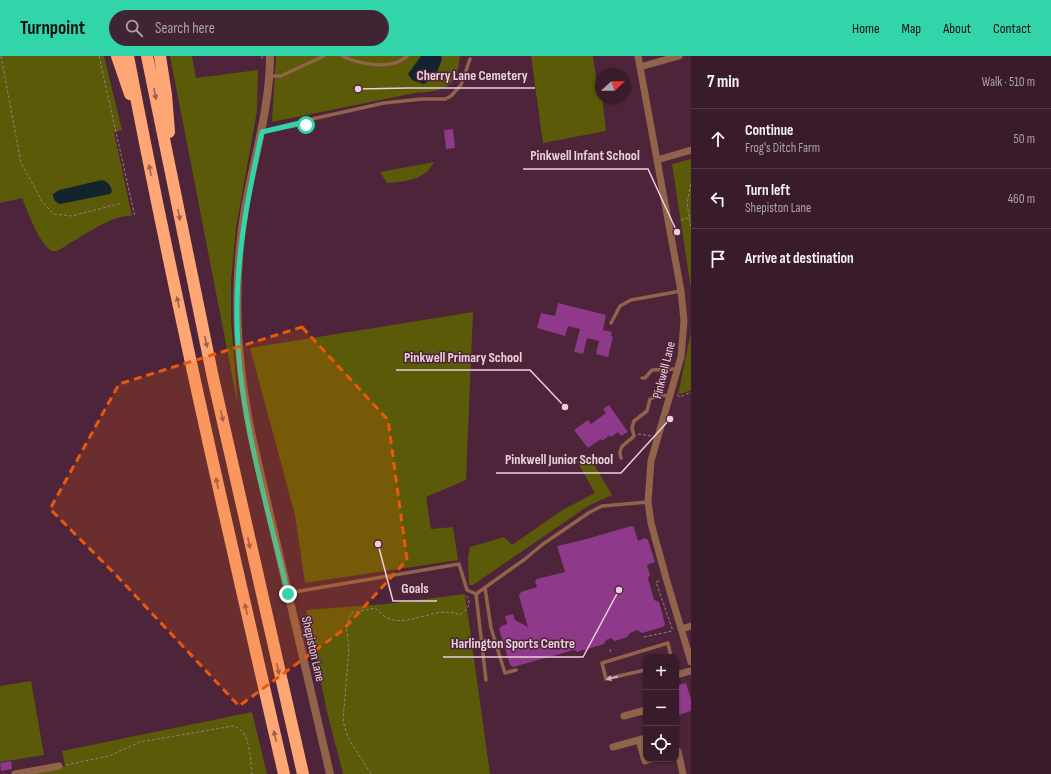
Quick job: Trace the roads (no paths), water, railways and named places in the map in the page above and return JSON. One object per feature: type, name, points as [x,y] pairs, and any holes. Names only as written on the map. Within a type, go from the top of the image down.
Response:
[{"type":"highway","points":[[117,56],[143,131]]},
{"type":"highway","points":[[128,56],[208,442],[284,774]]},
{"type":"highway","points":[[147,56],[171,177],[251,548],[303,774]]},
{"type":"highway","points":[[160,56],[166,95],[171,177]]},
{"type":"street","name":"Shepiston Lane","points":[[270,56],[270,76],[262,132],[245,208],[237,299],[237,334],[246,412],[330,774]]},
{"type":"street","name":"Pinkwell Lane","points":[[638,56],[681,291],[684,321],[684,339],[678,369],[649,470],[648,502],[651,523],[691,662]]},
{"type":"street","points":[[640,68],[679,56]]},
{"type":"street","points":[[657,160],[691,150]]},
{"type":"street","points":[[681,629],[691,626]]},
{"type":"street","points":[[679,674],[691,671]]},
{"type":"street","points":[[624,716],[643,711]]},
{"type":"street","points":[[613,747],[642,739]]},
{"type":"street","points":[[679,757],[683,774]]},
{"type":"street","points":[[15,774],[59,766]]},
{"type":"lane","points":[[270,76],[281,76],[324,56]]},
{"type":"lane","points":[[342,56],[352,61],[378,64],[397,63],[408,56]]},
{"type":"lane","points":[[262,132],[305,124],[312,119],[384,103],[422,99],[445,99],[451,96],[462,85],[470,59]]},
{"type":"lane","points":[[611,323],[620,306],[631,300],[681,291]]},
{"type":"lane","points":[[642,378],[645,378],[652,370],[678,369]]},
{"type":"lane","points":[[621,458],[620,454],[622,446],[632,438],[634,433],[632,428],[634,421],[647,411],[650,399],[660,395],[671,395]]},
{"type":"lane","points":[[476,594],[525,559],[543,544],[590,512],[602,506],[648,502]]},
{"type":"lane","points":[[288,594],[459,564],[467,590],[476,594]]},
{"type":"lane","points":[[484,588],[491,628],[505,674],[516,670]]},
{"type":"lane","points":[[476,594],[486,680]]},
{"type":"lane","points":[[643,671],[606,679],[602,663],[668,643],[671,654]]},
{"type":"water","points":[[421,56],[441,56],[442,59],[436,75],[424,84],[412,80],[408,74]]},
{"type":"water","points":[[102,180],[110,185],[112,191],[110,194],[60,204],[54,199],[53,194],[59,190]]},
{"type":"place","name":"Cherry Lane Cemetery","points":[[358,89]]},
{"type":"place","name":"Pinkwell Infant School","points":[[677,232]]},
{"type":"place","name":"Pinkwell Primary School","points":[[565,407]]},
{"type":"place","name":"Pinkwell Junior School","points":[[670,419]]},
{"type":"place","name":"Goals","points":[[378,544]]},
{"type":"place","name":"Harlington Sports Centre","points":[[619,590]]}]
